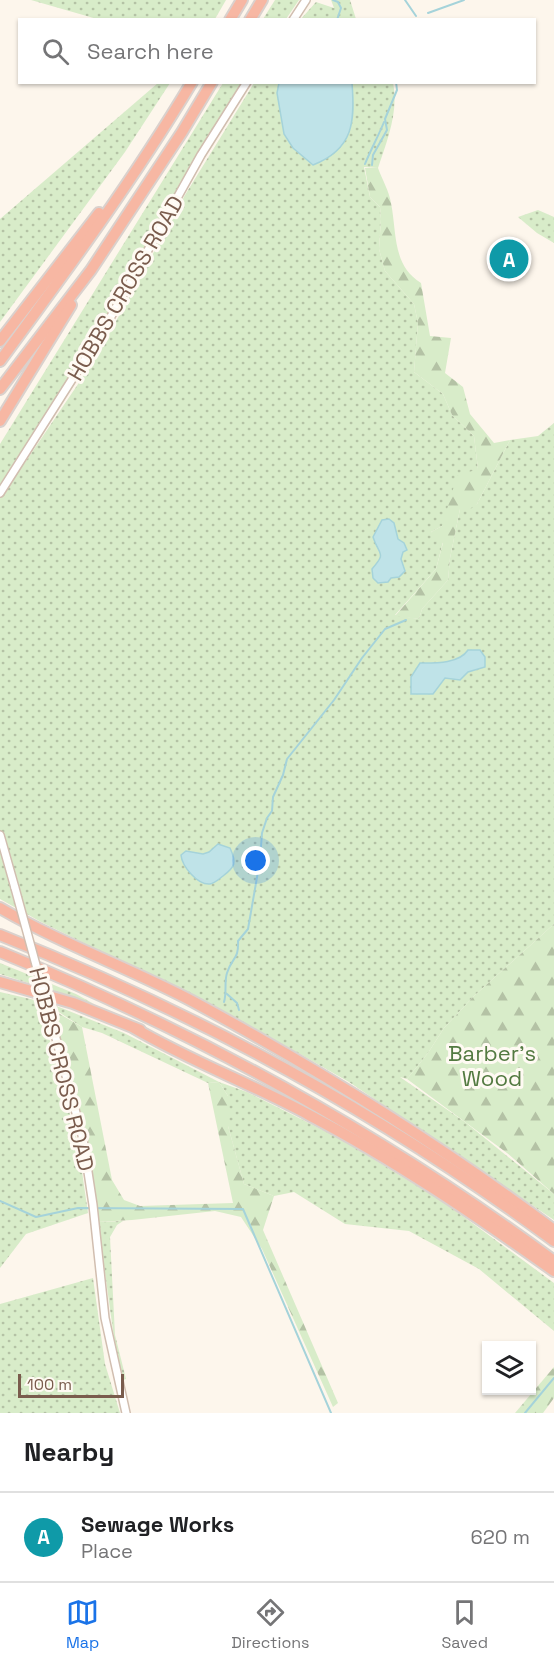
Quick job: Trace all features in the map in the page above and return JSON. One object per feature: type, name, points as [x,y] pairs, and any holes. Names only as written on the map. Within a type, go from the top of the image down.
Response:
[{"type":"highway","points":[[231,18],[242,0]]},
{"type":"highway","points":[[251,18],[262,0]]},
{"type":"highway","points":[[0,361],[75,259],[166,125],[191,84]]},
{"type":"highway","points":[[0,421],[60,326],[91,270],[211,84]]},
{"type":"highway","points":[[0,341],[166,125]]},
{"type":"highway","points":[[0,390],[91,270]]},
{"type":"highway","points":[[0,908],[134,974],[292,1063],[311,1083]]},
{"type":"highway","points":[[0,934],[139,994],[311,1083],[447,1166],[554,1241]]},
{"type":"highway","points":[[0,952],[177,1030],[308,1101],[430,1174],[554,1261]]},
{"type":"highway","points":[[134,974],[201,1006],[354,1094],[452,1156],[554,1230]]},
{"type":"highway","points":[[0,982],[73,1003],[286,1096],[308,1101]]},
{"type":"highway","points":[[134,1028],[180,1053],[284,1102],[352,1139],[469,1211],[554,1271]]},
{"type":"street","points":[[293,18],[306,0]]},
{"type":"street","name":"HOBBS CROSS ROAD","points":[[0,493],[104,328],[201,155],[246,84]]},
{"type":"street","name":"HOBBS CROSS ROAD","points":[[0,835],[83,1139],[94,1208],[105,1318],[126,1413]]},
{"type":"green space","points":[[31,0],[226,0],[216,18],[94,18]]},
{"type":"green space","points":[[275,0],[299,0],[287,18],[264,18]]},
{"type":"green space","points":[[331,0],[350,0],[356,18],[302,18],[316,2],[334,8]]},
{"type":"green space","points":[[157,84],[169,84],[125,152],[0,322],[0,219]]},
{"type":"green space","points":[[222,84],[242,84],[140,264],[57,398],[24,464],[97,356],[185,195],[253,84],[393,84],[393,115],[378,168],[364,167],[370,197],[380,207],[379,249],[385,271],[414,304],[418,323],[414,372],[443,394],[452,415],[474,436],[478,469],[444,525],[431,532],[443,542],[436,569],[395,615],[419,619],[422,609],[448,580],[460,509],[477,504],[510,440],[538,436],[554,423],[554,924],[474,996],[444,1028],[407,1079],[400,1077],[465,1122],[554,1194],[554,1220],[349,1082],[238,1019],[41,922],[0,899],[0,444]]},
{"type":"green space","points":[[365,168],[378,168],[387,190],[397,248],[405,267],[421,283],[430,336],[451,338],[445,373],[463,387],[470,414],[494,443],[510,440],[477,504],[468,510],[460,509],[448,580],[422,609],[419,619],[395,616],[436,569],[443,543],[435,541],[431,532],[442,526],[457,476],[478,469],[474,436],[452,415],[443,394],[414,372],[418,323],[414,304],[385,271],[379,249],[380,207],[370,197]]},
{"type":"green space","points":[[538,210],[554,217],[554,243],[537,233],[518,217]]},
{"type":"green space","name":"Barber's Wood","points":[[554,924],[554,1194],[507,1153],[407,1079],[444,1028],[474,996]]},
{"type":"green space","points":[[0,963],[76,994],[94,1004],[0,974]]},
{"type":"green space","points":[[0,992],[39,1001],[78,1144],[88,1213],[26,1234],[0,1268]]},
{"type":"green space","points":[[54,1005],[124,1033],[219,1082],[208,1083],[102,1033],[82,1027],[54,1009]]},
{"type":"green space","points":[[53,1010],[82,1027],[112,1180],[124,1200],[140,1206],[233,1203],[208,1083],[219,1082],[228,1096],[228,1126],[244,1184],[274,1196],[263,1230],[338,1403],[333,1407],[262,1249],[241,1217],[215,1211],[98,1222],[86,1135]]},
{"type":"green space","points":[[219,1082],[247,1092],[341,1139],[445,1203],[554,1283],[554,1331],[479,1269],[409,1231],[345,1224],[294,1192],[274,1196],[244,1184],[228,1126],[228,1096]]},
{"type":"green space","points":[[123,1221],[117,1225],[110,1237],[115,1335],[126,1379],[120,1381],[98,1222]]},
{"type":"green space","points":[[93,1278],[105,1364],[120,1413],[0,1413],[0,1304]]},
{"type":"green space","points":[[554,1367],[554,1398],[543,1413],[515,1413],[530,1395],[536,1395],[536,1388]]},
{"type":"water","points":[[279,84],[352,84],[352,121],[344,142],[337,151],[313,165],[293,148],[284,134],[277,93]]},
{"type":"water","points":[[389,519],[394,523],[398,539],[404,543],[407,550],[403,552],[401,559],[405,571],[388,582],[378,583],[373,578],[372,569],[379,560],[380,554],[373,537],[382,520]]},
{"type":"water","points":[[468,650],[480,650],[485,657],[485,667],[468,672],[460,680],[445,678],[433,694],[411,694],[411,677],[420,663],[453,660],[464,655]]},
{"type":"water","points":[[218,844],[230,848],[234,864],[217,881],[210,884],[200,881],[191,874],[181,855],[186,851],[203,854]]},
{"type":"waterway","points":[[333,0],[338,2],[341,8],[338,18]]},
{"type":"waterway","points":[[405,0],[416,16]]},
{"type":"waterway","points":[[428,13],[464,0]]},
{"type":"waterway","points":[[372,165],[373,155],[387,130],[385,119],[397,90],[396,84]]},
{"type":"waterway","points":[[365,164],[384,122]]},
{"type":"waterway","points":[[224,1002],[227,973],[236,955],[238,941],[248,929],[260,860],[262,833],[272,811],[273,797],[287,759],[334,700],[385,629],[406,620]]},
{"type":"waterway","points":[[227,994],[237,1003],[239,1010]]},
{"type":"waterway","points":[[0,1201],[36,1217],[78,1208],[243,1209],[331,1413]]},
{"type":"waterway","points":[[525,1413],[554,1378]]},
{"type":"place","name":"Sewage Works","points":[[509,259]]}]
